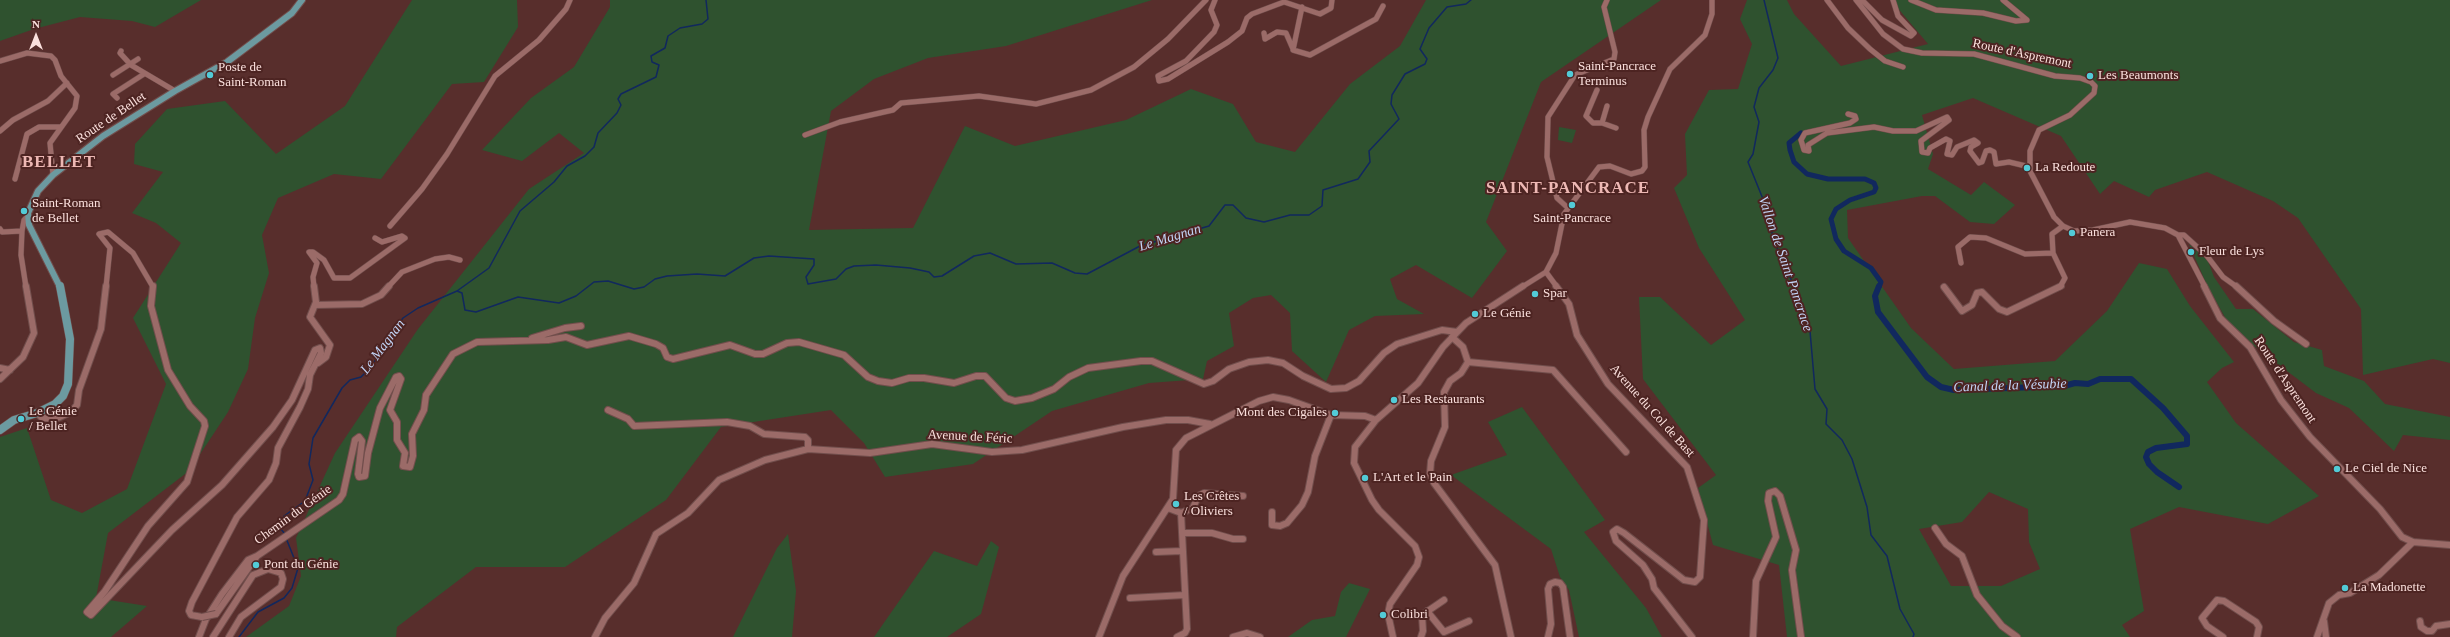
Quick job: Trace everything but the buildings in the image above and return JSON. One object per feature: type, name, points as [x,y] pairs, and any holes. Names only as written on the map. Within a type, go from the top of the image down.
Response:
[{"type":"main road","name":"Route de Bellet","points":[[27,217],[35,196],[53,175],[121,124],[175,91],[227,62],[292,13],[302,0]]},
{"type":"main road","points":[[0,430],[14,420],[37,413],[55,404],[65,393],[68,384],[70,344],[58,280],[31,233],[27,217]]},
{"type":"street","points":[[390,226],[422,189],[448,154],[495,76],[539,40],[566,9],[570,0]]},
{"type":"street","points":[[805,135],[840,122],[893,110],[901,103],[979,96],[1036,104],[1091,90],[1134,67],[1168,39],[1206,0]]},
{"type":"street","points":[[1215,0],[1212,10],[1217,24],[1214,32],[1186,61],[1158,76],[1159,81],[1168,80],[1228,42],[1242,31],[1247,18],[1252,14],[1284,2],[1302,7],[1313,13],[1325,12],[1331,8],[1332,0]]},
{"type":"street","points":[[1568,208],[1557,198],[1547,157],[1548,117],[1575,75],[1614,59],[1615,52],[1604,7],[1607,0]]},
{"type":"street","points":[[1393,637],[1388,614],[1390,604],[1417,565],[1419,557],[1415,546],[1379,510],[1354,463],[1353,453],[1355,447],[1376,420],[1418,383],[1438,354],[1457,332],[1479,313],[1546,272],[1553,260],[1561,222],[1568,208],[1600,166],[1610,166],[1631,174],[1642,171],[1645,167],[1644,130],[1648,116],[1670,69],[1705,35],[1712,14],[1712,0]]},
{"type":"street","points":[[1827,0],[1848,28],[1870,50],[1885,61],[1903,67]]},
{"type":"street","name":"Route d'Aspremont","points":[[1857,0],[1889,40],[1903,49],[1922,53],[1974,54],[2048,74],[2091,82],[2095,86],[2094,92],[2070,115],[2039,130],[2030,151],[2030,167],[2050,211],[2063,226]]},
{"type":"street","points":[[1862,0],[1882,20],[1904,34],[1911,36],[1914,33],[1898,16],[1893,0]]},
{"type":"street","points":[[1911,0],[1936,10],[1983,13],[2016,21],[2027,20],[2003,0]]},
{"type":"street","points":[[1293,50],[1307,54],[1315,54],[1343,35],[1376,18],[1383,6]]},
{"type":"street","points":[[1293,50],[1302,7]]},
{"type":"street","points":[[1264,33],[1265,39],[1277,32],[1286,33],[1293,50]]},
{"type":"street","points":[[121,51],[120,53],[131,65],[175,91]]},
{"type":"street","points":[[0,61],[16,55],[27,53],[51,56],[67,83],[77,96],[77,101],[73,111],[60,127],[50,143],[53,175]]},
{"type":"street","points":[[113,75],[131,65],[138,59]]},
{"type":"street","points":[[117,98],[113,94],[144,74]]},
{"type":"street","points":[[0,131],[13,120],[48,101],[67,83]]},
{"type":"street","points":[[1597,90],[1586,116],[1593,123],[1616,128]]},
{"type":"street","points":[[1602,124],[1607,106]]},
{"type":"street","points":[[1848,114],[1855,116],[1856,119],[1850,123],[1805,134],[1801,140],[1802,147],[1806,152],[1809,151],[1808,145],[1827,133],[1874,127],[1893,131],[1916,131],[1947,117],[1949,120],[1921,141],[1920,148],[1922,152],[1928,153],[1930,148],[1946,139],[1950,141],[1947,154],[1952,155],[1958,147],[1974,140],[1978,143],[1971,147],[1970,151],[1979,163],[1982,162],[1985,152],[1990,150],[1994,152],[1995,161],[1997,164],[2009,162],[2030,167]]},
{"type":"street","points":[[15,179],[27,134],[39,127],[60,127]]},
{"type":"street","points":[[0,379],[28,349],[35,329],[21,255],[22,231],[24,220],[27,217]]},
{"type":"street","points":[[1944,287],[1962,311],[1972,305],[1977,294],[1982,292],[1999,309],[2007,312],[2014,310],[2034,298],[2061,287],[2065,278],[2052,253],[2052,234],[2063,226],[2082,231],[2117,224],[2137,223],[2165,228],[2178,235],[2184,235],[2209,259],[2224,277],[2245,293],[2274,320],[2306,344]]},
{"type":"street","points":[[0,229],[2,232],[22,231]]},
{"type":"street","name":"Chemin du Génie","points":[[37,413],[42,418],[55,419],[67,414],[77,405],[79,390],[101,329],[110,248],[99,235],[102,232],[108,232],[133,253],[153,284],[151,306],[168,370],[190,406],[202,417],[205,426],[186,482],[148,526],[105,591],[87,612],[91,615],[172,530],[222,485],[273,427],[292,400],[314,350],[318,348],[321,353],[310,375],[308,389],[297,414],[278,448],[276,463],[269,480],[237,517],[192,602],[189,611],[191,615],[202,617],[216,614],[257,556],[266,548],[339,500],[343,494],[355,440],[359,438],[362,441],[358,474],[362,478],[367,474],[368,453],[380,408],[396,377],[402,377],[390,410],[397,422],[397,440],[405,453],[403,466],[407,469],[412,465],[412,434],[424,410],[424,398],[453,354],[477,342],[572,338],[588,345],[620,337],[637,337],[663,348],[667,357],[674,359],[730,345],[755,354],[763,354],[781,345],[799,342],[844,356],[868,378],[878,382],[892,383],[909,378],[924,378],[954,384],[976,376],[984,376],[1006,398],[1015,401],[1032,398],[1054,389],[1070,377],[1088,368],[1141,361],[1152,362],[1204,384],[1213,381],[1229,369],[1249,362],[1268,360],[1283,363],[1303,376],[1331,389],[1346,388],[1359,381],[1384,353],[1397,344],[1442,330],[1457,332]]},
{"type":"street","name":"Route d'Aspremont","points":[[2178,235],[2220,318],[2250,348],[2286,407],[2310,437],[2380,509],[2397,533],[2414,542],[2450,545]]},
{"type":"street","points":[[316,364],[326,357],[330,345],[310,317],[315,305],[313,277],[317,263],[309,252],[313,252],[324,260],[334,278],[350,278],[380,258],[405,238],[402,236],[382,242],[377,241],[375,238]]},
{"type":"street","points":[[1961,263],[1958,247],[1970,237],[1986,238],[2025,254],[2052,253]]},
{"type":"street","points":[[315,305],[362,304],[380,295],[402,272],[435,259],[449,257],[460,260]]},
{"type":"street","name":"Avenue du Col de Bast","points":[[1546,272],[1569,304],[1577,335],[1608,384],[1674,451],[1687,467],[1704,520],[1700,577],[1695,582],[1679,576],[1624,533],[1617,529],[1613,532],[1616,541],[1643,565],[1652,579],[1654,588],[1692,637]]},
{"type":"street","points":[[530,339],[565,328],[581,326]]},
{"type":"street","points":[[1452,337],[1463,347],[1468,362]]},
{"type":"street","points":[[1468,362],[1553,370],[1626,452]]},
{"type":"street","points":[[1468,362],[1461,373],[1450,381],[1444,392],[1445,427],[1432,461],[1430,474],[1434,482],[1495,565],[1511,637]]},
{"type":"street","points":[[0,368],[10,370]]},
{"type":"street","points":[[1099,637],[1108,621],[1123,576],[1168,508],[1175,491],[1176,450],[1186,438],[1210,424],[1259,401],[1273,398],[1289,400],[1331,415],[1365,416],[1376,420]]},
{"type":"street","points":[[608,410],[628,419],[634,426],[727,422],[750,426],[764,434],[805,437],[808,440],[808,449]]},
{"type":"street","points":[[1272,512],[1272,525],[1280,526],[1287,523],[1302,505],[1308,492],[1315,456],[1331,415]]},
{"type":"street","name":"Avenue de Féric","points":[[595,637],[605,618],[634,583],[656,534],[688,513],[719,480],[766,460],[808,449],[844,453],[870,452],[932,444],[992,452],[1022,450],[1124,427],[1166,420],[1188,420],[1210,424]]},
{"type":"street","points":[[1753,637],[1756,580],[1776,536],[1768,500],[1769,493],[1775,492],[1780,496],[1796,550],[1792,570],[1801,637]]},
{"type":"street","points":[[1168,508],[1181,513],[1193,508],[1197,498],[1204,493],[1243,496]]},
{"type":"street","points":[[1177,637],[1185,633],[1187,628],[1181,513]]},
{"type":"street","points":[[1935,528],[1946,544],[1962,556],[1977,595],[2002,626],[2017,637]]},
{"type":"street","points":[[1182,533],[1212,533],[1233,539],[1243,539]]},
{"type":"street","points":[[2318,636],[2329,603],[2339,595],[2350,593],[2380,575],[2414,542]]},
{"type":"street","points":[[1156,552],[1182,551]]},
{"type":"street","points":[[199,637],[206,619],[222,594],[248,560],[257,556]]},
{"type":"street","points":[[213,637],[253,575],[268,569],[280,573],[283,579],[280,587],[245,613],[229,637]]},
{"type":"street","points":[[1548,637],[1552,624],[1548,589],[1550,584],[1554,582],[1560,583],[1563,587],[1566,620],[1570,637]]},
{"type":"street","points":[[1130,598],[1185,595]]},
{"type":"street","points":[[1422,637],[1422,615],[1444,600]]},
{"type":"street","points":[[2223,637],[2207,626],[2202,618],[2217,600],[2224,601],[2256,622],[2259,627],[2258,637]]},
{"type":"street","points":[[1426,611],[1444,632],[1469,621]]},
{"type":"street","points":[[2324,620],[2326,637]]},
{"type":"street","points":[[2420,621],[2421,627],[2427,631],[2432,631],[2436,626],[2450,624]]},
{"type":"street","points":[[1233,637],[1247,633],[1260,637]]},
{"type":"green space","points":[[0,0],[201,0],[155,27],[132,21],[80,17],[34,29],[0,41]]},
{"type":"green space","points":[[412,0],[517,0],[518,27],[484,82],[452,84],[381,179],[334,174],[278,198],[262,235],[269,273],[255,318],[248,369],[228,412],[189,471],[108,533],[96,598],[147,606],[111,637],[0,637],[0,437],[27,428],[51,500],[82,513],[127,489],[166,384],[133,318],[181,243],[156,223],[132,213],[163,172],[134,164],[135,144],[167,109],[225,101],[276,154],[345,106]]},
{"type":"green space","points":[[610,0],[1152,0],[1006,46],[928,58],[874,79],[831,111],[809,230],[913,228],[965,126],[1015,146],[1126,120],[1191,89],[1233,104],[1256,142],[1295,152],[1350,84],[1400,46],[1426,0],[1661,0],[1541,82],[1486,222],[1507,251],[1472,298],[1416,265],[1390,279],[1397,299],[1424,314],[1375,316],[1349,330],[1326,382],[1292,351],[1290,313],[1271,295],[1253,298],[1229,313],[1234,346],[1207,361],[1203,379],[1149,383],[1052,411],[973,464],[885,477],[864,443],[831,410],[721,427],[666,500],[565,567],[476,567],[397,627],[396,637],[246,637],[289,606],[301,576],[296,538],[335,453],[418,329],[529,189],[584,153],[559,133],[522,161],[482,150],[531,98],[574,67],[610,7]]},
{"type":"green space","points":[[1747,0],[1787,0],[1794,14],[1841,66],[1928,44],[1891,0],[2450,0],[2450,363],[2433,359],[2363,375],[2361,309],[2298,218],[2273,201],[2207,172],[2155,190],[2149,197],[2114,181],[2100,194],[2061,136],[1973,98],[1922,115],[1933,154],[1928,169],[1971,195],[1984,182],[2015,205],[1994,224],[1970,222],[1935,196],[1922,196],[1847,210],[1848,238],[1911,328],[1954,369],[2055,361],[2107,311],[2139,263],[2167,269],[2190,306],[2234,362],[2222,368],[2207,382],[2236,423],[2319,496],[2268,524],[2179,507],[2130,529],[2144,611],[2122,625],[2130,637],[1787,637],[1779,565],[1713,545],[1698,488],[1716,475],[1643,379],[1639,297],[1660,297],[1711,345],[1745,320],[1699,248],[1674,188],[1687,175],[1685,134],[1709,90],[1738,89],[1752,44],[1740,19]],"holes":[[[1989,492],[2028,509],[2029,542],[2040,569],[2001,586],[1951,586],[1919,529],[1962,522]]]},
{"type":"green space","points":[[1559,127],[1576,130],[1572,143],[1558,140]]},
{"type":"green space","points":[[2189,244],[2208,261],[2214,277],[2236,309],[2253,309],[2294,342],[2322,350],[2324,366],[2364,381],[2385,404],[2450,417],[2450,440],[2403,435],[2394,451],[2349,408],[2316,393],[2254,346],[2227,321],[2206,283]]},
{"type":"green space","points":[[1522,407],[1605,520],[1584,532],[1646,608],[1662,637],[1579,637],[1569,590],[1560,577],[1551,549],[1451,475],[1507,455],[1488,422]]},
{"type":"green space","points":[[788,534],[796,591],[792,637],[733,637],[777,548]]},
{"type":"green space","points":[[991,541],[999,547],[981,614],[947,637],[874,637],[934,551],[977,566]]},
{"type":"green space","points":[[1349,583],[1370,589],[1346,637],[1288,637],[1312,620],[1335,616],[1341,592]]},
{"type":"waterway","points":[[457,291],[489,268],[520,211],[554,182],[567,166],[585,156],[594,147],[598,133],[617,113],[621,105],[618,99],[621,94],[656,77],[659,65],[652,62],[651,56],[665,48],[668,36],[680,28],[702,24],[708,19],[706,0]]},
{"type":"waterway","name":"Le Magnan","points":[[457,291],[462,293],[465,310],[476,312],[518,297],[559,303],[576,296],[594,282],[608,281],[634,289],[644,287],[655,279],[667,276],[697,274],[725,276],[754,258],[769,256],[814,259],[814,265],[806,277],[808,284],[836,279],[846,269],[854,266],[876,265],[910,268],[929,272],[934,277],[942,276],[974,256],[990,253],[1016,264],[1052,263],[1075,273],[1087,274],[1140,246],[1209,226],[1225,205],[1233,205],[1246,218],[1264,222],[1290,215],[1309,215],[1322,206],[1323,190],[1358,179],[1370,162],[1369,151],[1399,119],[1391,104],[1392,95],[1405,74],[1425,64],[1427,59],[1420,49],[1429,28],[1447,7],[1466,4],[1471,0]]},
{"type":"waterway","name":"Vallon de Saint Pancrace","points":[[1764,0],[1778,58],[1773,70],[1759,88],[1754,107],[1759,122],[1753,154],[1748,162],[1765,204],[1774,241],[1802,304],[1810,331],[1815,389],[1827,409],[1826,424],[1842,440],[1852,459],[1867,507],[1871,535],[1887,556],[1900,609],[1914,634],[1913,637]]},
{"type":"waterway","name":"Canal de la Vésubie","points":[[1801,133],[1789,143],[1790,150],[1794,162],[1807,174],[1828,179],[1865,179],[1874,183],[1876,188],[1874,192],[1850,200],[1836,209],[1831,219],[1836,239],[1844,251],[1871,268],[1881,282],[1879,287]]},
{"type":"waterway","name":"Canal de la Vésubie","points":[[1879,286],[1875,296],[1878,312],[1927,377],[1941,387],[1954,390],[2064,386],[2075,383],[2088,384],[2100,379],[2131,379],[2163,408],[2187,436],[2187,444],[2156,448],[2148,452],[2146,457],[2149,464],[2157,472],[2179,487]]},
{"type":"waterway","name":"Le Magnan","points":[[285,534],[280,528],[284,516],[305,501],[313,480],[309,464],[313,438],[342,388],[350,380],[361,377],[372,366],[389,336],[403,318],[418,308],[457,291]]},
{"type":"waterway","name":"Le Magnan","points":[[239,637],[258,612],[284,598],[292,588],[298,568],[286,538]]},
{"type":"place","name":"Saint-Pancrace Terminus","points":[[1570,74]]},
{"type":"place","name":"Poste de Saint-Roman","points":[[210,75]]},
{"type":"place","name":"Les Beaumonts","points":[[2090,76]]},
{"type":"place","name":"La Redoute","points":[[2027,168]]},
{"type":"place","name":"Saint-Pancrace","points":[[1572,205]]},
{"type":"place","name":"Saint-Roman de Bellet","points":[[24,211]]},
{"type":"place","name":"Panera","points":[[2072,233]]},
{"type":"place","name":"Fleur de Lys","points":[[2191,252]]},
{"type":"place","name":"Spar","points":[[1535,294]]},
{"type":"place","name":"Le Génie","points":[[1475,314]]},
{"type":"place","name":"Les Restaurants","points":[[1394,400]]},
{"type":"place","name":"Mont des Cigales","points":[[1335,413]]},
{"type":"place","name":"Le Génie / Bellet","points":[[21,419]]},
{"type":"place","name":"Le Ciel de Nice","points":[[2337,469]]},
{"type":"place","name":"L'Art et le Pain","points":[[1365,478]]},
{"type":"place","name":"Les Crêtes / Oliviers","points":[[1176,504]]},
{"type":"place","name":"Pont du Génie","points":[[256,565]]},
{"type":"place","name":"La Madonette","points":[[2345,588]]},
{"type":"place","name":"Colibri","points":[[1383,615]]},
{"type":"district","name":"BELLET","points":[[59,163]]},
{"type":"district","name":"SAINT-PANCRACE","points":[[1568,189]]}]
